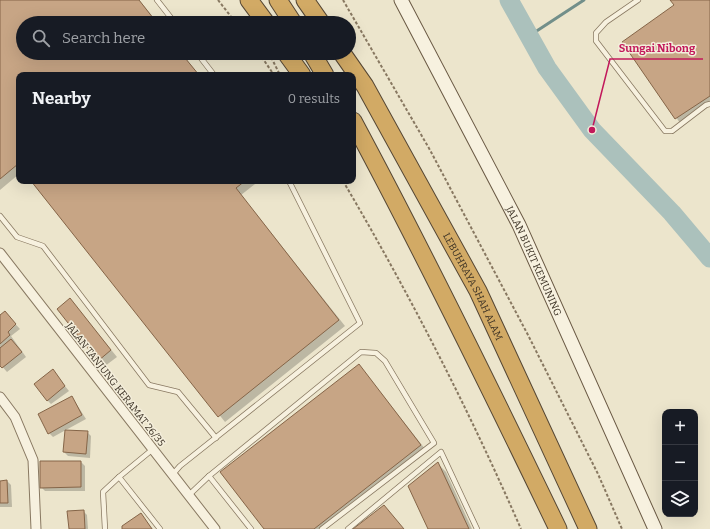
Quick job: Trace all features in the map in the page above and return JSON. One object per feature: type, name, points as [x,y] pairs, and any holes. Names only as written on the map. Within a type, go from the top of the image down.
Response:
[{"type":"highway","points":[[250,0],[261,16]]},
{"type":"highway","points":[[278,0],[288,16]]},
{"type":"highway","points":[[306,0],[316,16]]},
{"type":"highway","points":[[319,0],[328,16]]},
{"type":"highway","points":[[291,60],[300,72]]},
{"type":"highway","points":[[316,60],[324,72]]},
{"type":"highway","name":"LEBUHRAYA SHAH ALAM","points":[[347,60],[355,72]]},
{"type":"highway","points":[[352,60],[365,86]]},
{"type":"highway","name":"LEBUHRAYA SHAH ALAM","points":[[356,73],[365,86],[478,291],[588,529]]},
{"type":"highway","points":[[356,128],[398,205],[496,399],[558,529]]},
{"type":"highway","points":[[356,150],[398,205]]},
{"type":"main road","name":"JALAN BUKIT KEMUNING","points":[[400,0],[519,224],[655,529]]},
{"type":"street","name":"JALAN TANJUNG KERAMAT 26/35","points":[[0,253],[216,529]]},
{"type":"street","points":[[0,397],[15,417],[33,460],[36,529]]},
{"type":"lane","points":[[157,0],[170,16]]},
{"type":"lane","points":[[638,0],[606,22],[596,32],[596,41],[665,131],[672,131],[706,105],[710,104]]},
{"type":"lane","points":[[203,60],[212,72]]},
{"type":"lane","points":[[173,474],[180,466],[360,323],[290,184]]},
{"type":"lane","points":[[0,216],[16,237],[43,246],[150,385],[178,392],[216,438]]},
{"type":"lane","points":[[189,495],[209,476],[362,352],[376,353],[385,361],[434,443],[322,529]]},
{"type":"lane","points":[[105,529],[103,492],[153,449]]},
{"type":"lane","points":[[348,529],[441,452],[477,529]]},
{"type":"lane","points":[[209,476],[251,529]]},
{"type":"lane","points":[[119,477],[160,529]]},
{"type":"path","points":[[218,0],[231,16]]},
{"type":"path","points":[[343,0],[352,16]]},
{"type":"path","points":[[356,22],[430,150],[577,432],[598,474],[622,529]]},
{"type":"path","points":[[264,60],[272,72]]},
{"type":"path","points":[[272,60],[278,72]]},
{"type":"path","points":[[345,184],[390,260],[463,404],[521,529]]},
{"type":"building","points":[[0,0],[139,0],[152,16],[16,16],[16,60],[187,60],[197,72],[16,72],[16,166],[0,179]]},
{"type":"building","points":[[670,0],[710,0],[710,96],[675,119],[622,42],[674,5]]},
{"type":"building","points":[[33,184],[241,184],[236,188],[339,320],[218,417]]},
{"type":"building","points":[[70,298],[111,350],[98,361],[57,309]]},
{"type":"building","points":[[5,311],[16,324],[8,332],[10,335],[0,344],[0,315]]},
{"type":"building","points":[[11,339],[22,352],[2,368],[0,366],[0,348]]},
{"type":"building","points":[[359,364],[421,445],[314,529],[264,529],[220,472]]},
{"type":"building","points":[[53,369],[65,386],[47,401],[34,384]]},
{"type":"building","points":[[72,396],[82,415],[48,434],[38,414]]},
{"type":"building","points":[[65,430],[88,431],[86,454],[63,452]]},
{"type":"building","points":[[40,461],[81,461],[81,487],[40,488]]},
{"type":"building","points":[[438,462],[469,529],[428,529],[408,486]]},
{"type":"building","points":[[7,480],[8,503],[0,503],[0,481]]},
{"type":"building","points":[[384,505],[404,529],[353,529]]},
{"type":"building","points":[[84,510],[85,529],[69,529],[67,511]]},
{"type":"building","points":[[141,513],[152,529],[122,529],[122,526]]},
{"type":"waterway","points":[[509,0],[547,68],[592,130],[672,213],[710,258]]},
{"type":"waterway","points":[[529,36],[584,0]]},
{"type":"place","name":"Sungai Nibong","points":[[592,130]]}]
